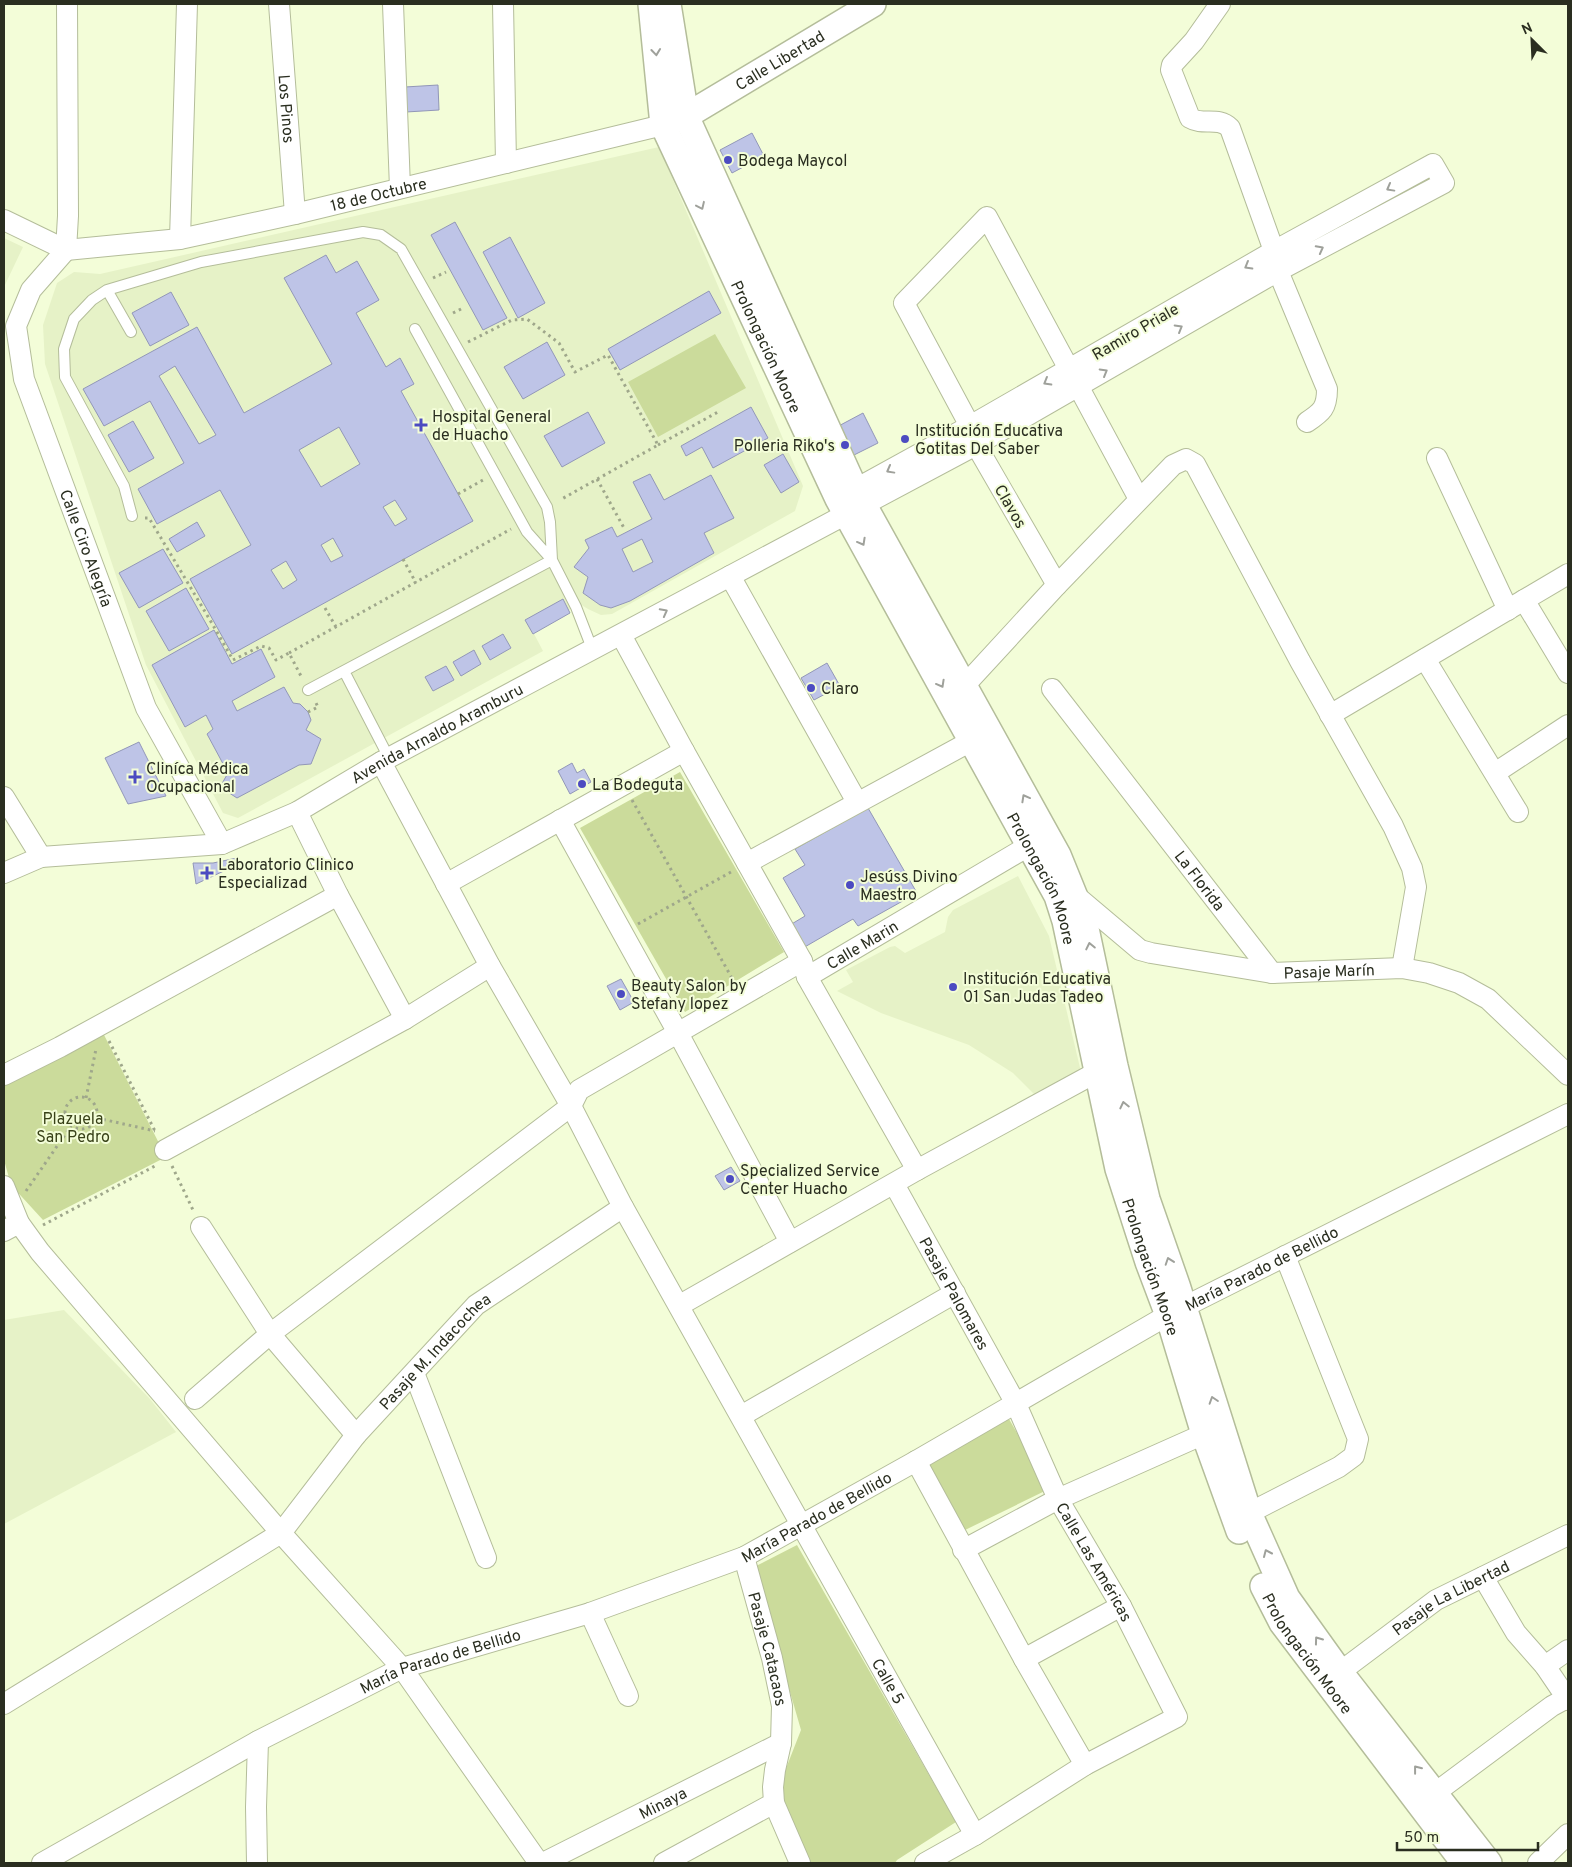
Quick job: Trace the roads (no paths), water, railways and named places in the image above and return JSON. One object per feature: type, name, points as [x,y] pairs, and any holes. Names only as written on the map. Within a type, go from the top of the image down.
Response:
[{"type":"street","points":[[4,220],[66,250],[68,216],[67,4]]},
{"type":"street","points":[[180,239],[187,4]]},
{"type":"street","name":"Los Pinos","points":[[279,4],[295,214]]},
{"type":"street","points":[[393,4],[400,188]]},
{"type":"street","points":[[503,4],[506,163]]},
{"type":"street","name":"Prolongación Moore","points":[[651,4],[675,120],[851,502],[1066,896],[1065,920],[1106,1069],[1118,1169],[1148,1262],[1176,1311],[1249,1513],[1287,1598],[1340,1672],[1489,1863]]},
{"type":"street","name":"Prolongación Moore","points":[[668,4],[675,120]]},
{"type":"street","name":"Calle Libertad","points":[[675,120],[873,4]]},
{"type":"street","points":[[1220,4],[1194,41],[1172,65],[1171,70],[1190,118],[1196,122],[1219,121],[1230,128],[1274,251]]},
{"type":"street","name":"18 de Octubre","points":[[66,250],[180,239],[295,214],[675,120]]},
{"type":"street","name":"Ramiro Priale","points":[[851,502],[1074,378],[1444,184],[1433,164],[1274,251],[1074,378]]},
{"type":"street","name":"Clavos","points":[[1057,585],[973,435],[904,303],[987,216],[1074,378]]},
{"type":"street","name":"Calle Ciro Alegría","points":[[66,250],[31,290],[16,326],[24,379],[146,708],[222,844]]},
{"type":"street","points":[[1278,271],[1327,389],[1327,402],[1318,415],[1308,422]]},
{"type":"street","points":[[1074,378],[1138,499]]},
{"type":"street","points":[[1437,458],[1516,605],[1568,673]]},
{"type":"street","points":[[965,686],[1057,585],[1138,499],[1173,465],[1186,459],[1195,464],[1330,715],[1393,826],[1412,868],[1416,887],[1402,968]]},
{"type":"street","name":"Prolongación Moore","points":[[851,502],[965,686],[980,736]]},
{"type":"street","name":"Avenida Arnaldo Aramburu","points":[[4,873],[41,856],[222,844],[298,812],[385,760],[593,651],[730,576],[851,502]]},
{"type":"street","points":[[1330,715],[1568,574]]},
{"type":"street","points":[[730,576],[857,802]]},
{"type":"street","points":[[621,635],[804,969],[917,1170]]},
{"type":"street","points":[[1426,659],[1518,812]]},
{"type":"street","name":"La Florida","points":[[1052,689],[1128,790],[1272,973]]},
{"type":"street","points":[[1494,773],[1568,725]]},
{"type":"street","points":[[747,863],[980,736]]},
{"type":"street","points":[[446,884],[684,751]]},
{"type":"street","name":"Calle 5","points":[[385,760],[446,884],[490,966],[572,1106],[623,1207],[680,1305],[975,1835]]},
{"type":"street","points":[[4,797],[41,856]]},
{"type":"street","points":[[298,812],[338,895],[405,1019]]},
{"type":"street","points":[[560,820],[790,1242]]},
{"type":"street","name":"Calle Marin","points":[[195,1399],[270,1334],[572,1106],[579,1090],[742,996],[804,969],[1037,841]]},
{"type":"street","points":[[4,1074],[101,1025],[338,895]]},
{"type":"street","name":"Pasaje Marín","points":[[1066,896],[1140,950],[1272,973],[1402,968],[1429,973],[1459,984],[1488,1000],[1568,1075]]},
{"type":"street","points":[[167,1154],[405,1019],[490,966]]},
{"type":"street","points":[[680,1305],[917,1170],[1106,1069]]},
{"type":"street","name":"María Parado de Bellido","points":[[42,1863],[258,1741],[402,1668],[590,1613],[744,1557],[916,1461],[1176,1311],[1568,1114]]},
{"type":"street","name":"Pasaje Palomares","points":[[894,1184],[1016,1404]]},
{"type":"street","points":[[7,1194],[17,1229],[40,1252],[281,1534],[402,1668],[539,1863]]},
{"type":"street","name":"Pasaje M. Indacochea","points":[[281,1534],[356,1435],[476,1305],[623,1207]]},
{"type":"street","points":[[201,1227],[270,1334],[356,1435]]},
{"type":"street","points":[[1249,1513],[1340,1467],[1354,1456],[1358,1439],[1285,1256]]},
{"type":"street","points":[[741,1416],[955,1293]]},
{"type":"street","name":"Prolongación Moore","points":[[1176,1311],[1204,1434],[1232,1516],[1282,1623],[1464,1863]]},
{"type":"street","points":[[414,1373],[486,1558]]},
{"type":"street","name":"Calle Las Américas","points":[[1016,1404],[1058,1499],[1122,1606],[1177,1716],[1085,1765]]},
{"type":"street","points":[[963,1550],[1058,1499],[1204,1434]]},
{"type":"street","points":[[916,1461],[963,1550],[1085,1765],[975,1835],[924,1863]]},
{"type":"street","points":[[4,1704],[281,1534]]},
{"type":"street","name":"Pasaje La Libertad","points":[[1340,1672],[1436,1600],[1568,1535]]},
{"type":"street","name":"Pasaje Catacaos","points":[[744,1557],[772,1658],[782,1706],[781,1743],[773,1787],[774,1803]]},
{"type":"street","points":[[1435,1793],[1552,1706],[1568,1699],[1545,1666],[1516,1633],[1483,1577]]},
{"type":"street","points":[[1024,1659],[1122,1606]]},
{"type":"street","points":[[590,1613],[628,1696]]},
{"type":"street","points":[[1545,1666],[1568,1650]]},
{"type":"street","points":[[257,1863],[258,1741]]},
{"type":"street","name":"Minaya","points":[[543,1863],[781,1743]]},
{"type":"street","points":[[664,1863],[774,1803],[800,1863]]},
{"type":"street","points":[[1538,1863],[1568,1834]]},
{"type":"lane","points":[[132,516],[124,486],[65,377],[64,349],[74,319],[92,300],[107,290],[201,262],[363,232],[381,235],[401,249],[547,507],[550,522],[552,560]]},
{"type":"lane","points":[[107,290],[131,332]]},
{"type":"lane","points":[[415,329],[527,532],[552,560],[576,607],[593,651]]},
{"type":"lane","points":[[308,690],[552,560]]},
{"type":"lane","points":[[344,671],[385,760]]},
{"type":"place","name":"Bodega Maycol","points":[[728,160]]},
{"type":"place","name":"Hospital General de Huacho","points":[[421,425]]},
{"type":"place","name":"Institución Educativa Gotitas Del Saber","points":[[905,439]]},
{"type":"place","name":"Polleria Riko's","points":[[845,445]]},
{"type":"place","name":"Claro","points":[[811,688]]},
{"type":"place","name":"Cliníca Médica Ocupacional","points":[[135,777]]},
{"type":"place","name":"La Bodeguta","points":[[582,784]]},
{"type":"place","name":"Laboratorio Clinico Especializad","points":[[207,873]]},
{"type":"place","name":"Jesúss Divino Maestro","points":[[850,885]]},
{"type":"place","name":"Institución Educativa 01 San Judas Tadeo","points":[[953,987]]},
{"type":"place","name":"Beauty Salon by Stefany lopez","points":[[621,994]]},
{"type":"place","name":"Specialized Service Center Huacho","points":[[730,1179]]},
{"type":"park label","name":"Plazuela San Pedro","points":[[73,1127]]}]
